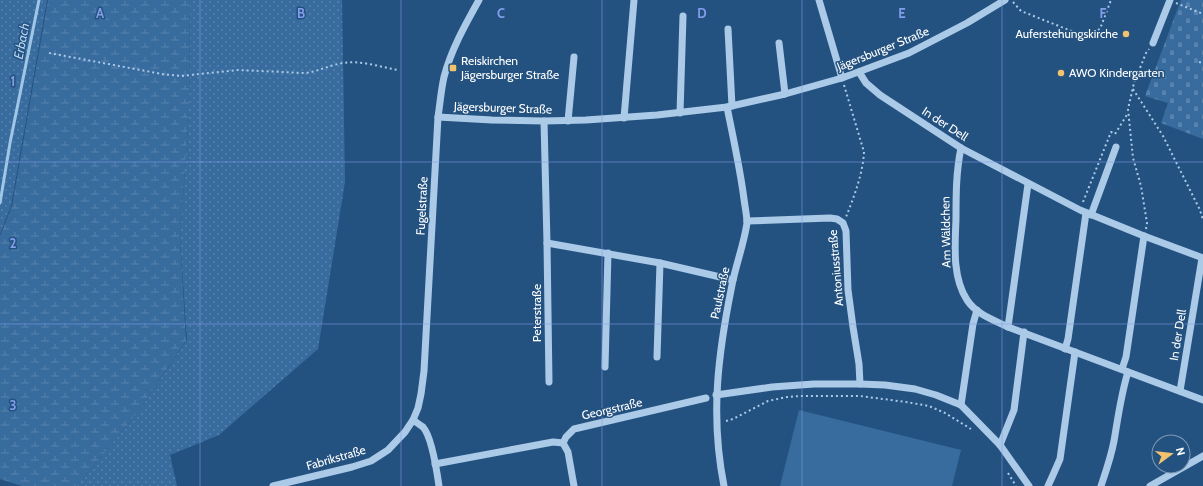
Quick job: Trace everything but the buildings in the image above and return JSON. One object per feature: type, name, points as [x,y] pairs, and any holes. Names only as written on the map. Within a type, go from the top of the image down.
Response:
[{"type":"street","name":"Fugelstraße","points":[[412,420],[418,408],[424,371],[438,117],[444,77],[457,41],[479,0]]},
{"type":"street","points":[[624,118],[634,0]]},
{"type":"street","points":[[820,0],[842,78]]},
{"type":"street","name":"Jägersburger Straße","points":[[438,117],[492,120],[568,121],[680,113],[730,106],[785,94],[842,78],[909,53],[967,23],[1005,0]]},
{"type":"street","points":[[1153,43],[1170,0]]},
{"type":"street","points":[[680,113],[683,16]]},
{"type":"street","points":[[728,29],[730,106]]},
{"type":"street","points":[[779,43],[785,94]]},
{"type":"street","name":"Jägersburger Straße","points":[[568,121],[574,57]]},
{"type":"street","name":"In der Dell","points":[[859,72],[866,83],[880,95],[961,148],[1028,184],[1089,214],[1202,258],[1180,392]]},
{"type":"street","name":"Paulstraße","points":[[724,486],[717,440],[716,395],[720,350],[725,319],[747,222],[730,106]]},
{"type":"street","name":"Peterstraße","points":[[544,121],[548,382]]},
{"type":"street","points":[[1065,349],[1068,339],[1089,214],[1116,147]]},
{"type":"street","name":"Am Wäldchen","points":[[961,148],[956,184],[955,253],[957,271],[962,291],[968,302],[990,319],[1008,327],[1203,400]]},
{"type":"street","points":[[1008,327],[1028,184]]},
{"type":"street","name":"Antoniusstraße","points":[[747,222],[830,218],[837,219],[844,223],[846,231],[848,290],[859,364],[860,384]]},
{"type":"street","points":[[1101,486],[1112,450],[1124,385],[1126,357],[1144,236]]},
{"type":"street","points":[[547,243],[660,263],[733,280]]},
{"type":"street","points":[[605,367],[608,254]]},
{"type":"street","points":[[657,357],[660,263]]},
{"type":"street","points":[[961,405],[977,310]]},
{"type":"street","points":[[1000,445],[1014,410],[1024,332]]},
{"type":"street","points":[[1048,486],[1060,458],[1074,352]]},
{"type":"street","points":[[716,395],[772,387],[814,384],[885,385],[915,389],[936,395],[961,405],[1000,445],[1029,486]]},
{"type":"street","name":"Georgstraße","points":[[563,444],[566,437],[574,429],[706,398]]},
{"type":"street","points":[[412,420],[423,427],[428,434],[439,486]]},
{"type":"street","name":"Fabrikstraße","points":[[273,486],[371,461],[388,450],[396,442],[412,420]]},
{"type":"street","points":[[435,464],[553,442],[563,444],[568,452],[574,486]]},
{"type":"street","points":[[1150,486],[1203,456]]},
{"type":"path","points":[[1012,0],[1021,11],[1084,36],[1100,29],[1111,0]]},
{"type":"path","points":[[1170,0],[1203,14]]},
{"type":"path","points":[[1144,236],[1147,223],[1141,186],[1133,158],[1128,112],[1133,88],[1146,52],[1153,43]]},
{"type":"path","points":[[49,53],[162,74],[181,76],[238,70],[304,73],[314,72],[342,63],[357,62],[398,70]]},
{"type":"path","points":[[1199,62],[1203,64]]},
{"type":"path","points":[[842,78],[864,152],[864,160],[857,186],[844,223]]},
{"type":"path","points":[[1133,88],[1162,136],[1200,210],[1203,220]]},
{"type":"path","points":[[732,419],[768,401],[787,397],[860,396],[929,406],[946,413],[977,432]]},
{"type":"path","points":[[1007,472],[1016,486]]},
{"type":"green space","points":[[0,0],[47,0],[11,206],[0,234]]},
{"type":"green space","points":[[48,0],[190,0],[189,111],[180,239],[186,341],[138,412],[77,486],[22,486],[0,479],[0,236],[12,206]]},
{"type":"green space","points":[[190,0],[342,0],[345,182],[318,349],[219,435],[170,455],[177,486],[77,486],[138,412],[187,340],[180,239],[189,111]]},
{"type":"green space","points":[[1181,0],[1203,0],[1203,139],[1161,123],[1168,103],[1145,96]]},
{"type":"green space","points":[[799,410],[961,450],[952,486],[780,486]]},
{"type":"waterway","name":"Erbach","points":[[0,203],[10,143],[39,0]]},
{"type":"place","name":"Auferstehungskirche","points":[[1126,34]]},
{"type":"place","name":"Reiskirchen Jägersburger Straße","points":[[453,68]]},
{"type":"place","name":"AWO Kindergarten","points":[[1061,73]]}]
